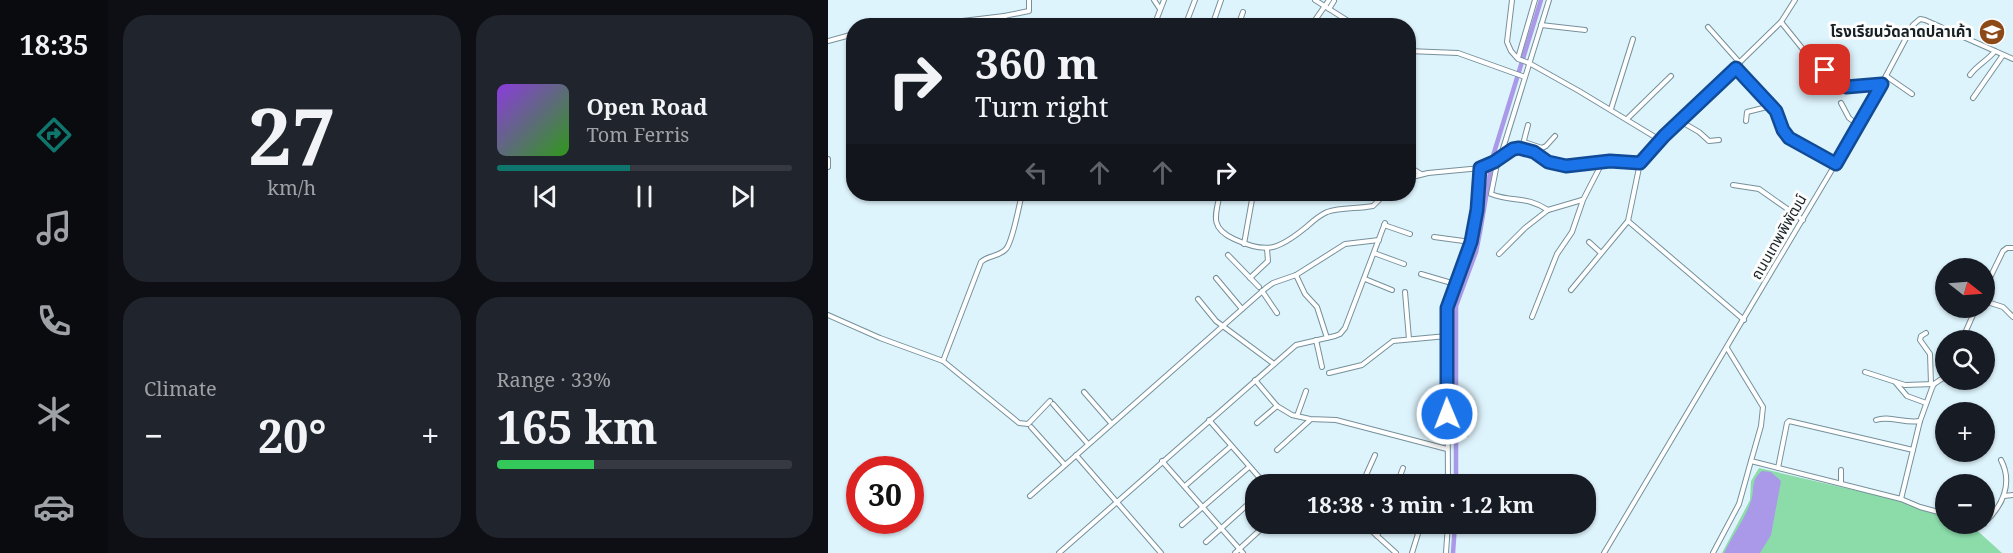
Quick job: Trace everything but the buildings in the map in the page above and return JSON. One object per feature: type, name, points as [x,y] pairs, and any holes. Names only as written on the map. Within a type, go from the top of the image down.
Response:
[{"type":"street","points":[[987,18],[1027,13],[1030,9],[1029,0]]},
{"type":"street","points":[[1154,0],[1160,10]]},
{"type":"street","points":[[1157,18],[1164,0]]},
{"type":"street","points":[[1188,18],[1195,0]]},
{"type":"street","points":[[1215,18],[1221,0]]},
{"type":"street","points":[[1315,0],[1344,18]]},
{"type":"street","points":[[1327,7],[1329,0]]},
{"type":"street","points":[[1512,0],[1507,42],[1518,59],[1611,109],[1660,140]]},
{"type":"street","points":[[1518,59],[1535,0]]},
{"type":"street","points":[[1548,210],[1528,200],[1503,199],[1491,194],[1498,159],[1549,0]]},
{"type":"street","points":[[1571,290],[1628,221],[1640,163],[1660,140],[1781,22],[1795,0]]},
{"type":"street","points":[[1318,18],[1334,1]]},
{"type":"street","points":[[1240,18],[1242,12]]},
{"type":"street","name":"ถนนเทพพิพัฒน์","points":[[1604,553],[1836,164],[1913,25],[1920,19],[2013,59]]},
{"type":"street","points":[[1781,22],[1810,58],[1840,84],[1846,87],[1882,84]]},
{"type":"street","points":[[1541,25],[1585,30]]},
{"type":"street","points":[[1708,27],[1740,63]]},
{"type":"street","points":[[828,41],[846,36]]},
{"type":"street","points":[[1611,109],[1633,39]]},
{"type":"street","points":[[1416,51],[1458,53],[1523,76]]},
{"type":"street","points":[[1970,75],[1978,64],[1990,58],[1995,51]]},
{"type":"street","points":[[1973,98],[2003,55]]},
{"type":"street","points":[[1736,68],[1776,111],[1783,130],[1789,138],[1836,164]]},
{"type":"street","points":[[1627,119],[1671,76]]},
{"type":"street","points":[[1886,76],[1912,94]]},
{"type":"street","points":[[1841,103],[1849,118],[1858,125]]},
{"type":"street","points":[[1746,121],[1747,112],[1771,106]]},
{"type":"street","points":[[1680,121],[1709,141],[1719,140]]},
{"type":"street","points":[[1522,148],[1528,125]]},
{"type":"street","points":[[1524,142],[1542,148],[1555,136]]},
{"type":"street","points":[[1416,176],[1480,168],[1513,149],[1522,148],[1534,152],[1548,162],[1560,165],[1574,166],[1618,161],[1640,163]]},
{"type":"street","points":[[828,159],[828,167]]},
{"type":"street","points":[[1532,317],[1557,254],[1574,227],[1583,200],[1602,163]]},
{"type":"street","points":[[1448,474],[1447,449],[1450,433],[1447,308],[1471,242],[1477,210],[1480,168]]},
{"type":"street","points":[[1416,171],[1422,174]]},
{"type":"street","points":[[1733,185],[1759,189],[1803,220]]},
{"type":"street","points":[[1499,254],[1525,228],[1548,210],[1583,200]]},
{"type":"street","points":[[943,361],[981,262],[999,254],[1008,246],[1020,201]]},
{"type":"street","points":[[1219,201],[1215,219],[1218,227],[1229,237],[1244,244],[1267,249],[1283,243],[1324,213],[1339,209],[1373,206],[1378,201]]},
{"type":"street","points":[[1244,244],[1252,201]]},
{"type":"street","points":[[1628,221],[1744,320]]},
{"type":"street","points":[[1059,553],[1296,345],[1340,334],[1345,328],[1385,224],[1410,234]]},
{"type":"street","points":[[1434,237],[1471,242]]},
{"type":"street","points":[[1030,496],[1242,309],[1260,289],[1296,275],[1345,244],[1379,240]]},
{"type":"street","points":[[1589,242],[1601,253]]},
{"type":"street","points":[[1995,267],[2003,251],[2013,248]]},
{"type":"street","points":[[1251,278],[1268,261],[1267,249]]},
{"type":"street","points":[[1374,254],[1404,264]]},
{"type":"street","points":[[1228,255],[1251,278],[1277,313]]},
{"type":"street","points":[[1421,274],[1455,284]]},
{"type":"street","points":[[1296,275],[1305,294],[1317,307],[1326,338]]},
{"type":"street","points":[[1216,278],[1242,309]]},
{"type":"street","points":[[1365,279],[1392,290]]},
{"type":"street","points":[[1405,292],[1409,339]]},
{"type":"street","points":[[1198,299],[1212,318],[1274,364]]},
{"type":"street","points":[[1995,304],[2003,307],[2013,317]]},
{"type":"street","points":[[828,315],[880,338],[943,361],[1019,423],[1028,424],[1051,403],[1088,444]]},
{"type":"street","points":[[1901,499],[1920,421],[1933,384],[1930,354],[1920,340],[1921,336],[1926,333]]},
{"type":"street","points":[[1329,373],[1362,365],[1391,342],[1447,336]]},
{"type":"street","points":[[1316,340],[1322,367]]},
{"type":"street","points":[[1713,553],[1739,504],[1761,426],[1763,407],[1727,348]]},
{"type":"street","points":[[1865,372],[1910,386],[1933,384]]},
{"type":"street","points":[[1255,380],[1277,406],[1287,413],[1310,420],[1336,420],[1447,449]]},
{"type":"street","points":[[1896,382],[1907,396],[1926,403]]},
{"type":"street","points":[[1297,416],[1306,391]]},
{"type":"street","points":[[1084,392],[1112,423]]},
{"type":"street","points":[[1257,423],[1277,406]]},
{"type":"street","points":[[1876,420],[1884,417],[1906,423],[1920,421]]},
{"type":"street","points":[[1209,420],[1256,474]]},
{"type":"street","points":[[1277,450],[1310,420]]},
{"type":"street","points":[[1778,468],[1784,433],[1789,421],[1913,450]]},
{"type":"street","points":[[1031,427],[1065,465]]},
{"type":"street","points":[[1450,433],[1466,434]]},
{"type":"street","points":[[1185,486],[1231,446]]},
{"type":"street","points":[[1076,455],[1161,553]]},
{"type":"street","points":[[1366,474],[1375,455]]},
{"type":"street","points":[[1995,511],[2004,496],[2007,474],[2001,460]]},
{"type":"street","points":[[1162,461],[1244,553]]},
{"type":"street","points":[[1751,461],[1901,499],[1935,511]]},
{"type":"street","points":[[1182,525],[1249,467]]},
{"type":"street","points":[[1401,474],[1403,468]]},
{"type":"street","points":[[1841,470],[1841,483]]},
{"type":"street","points":[[2004,496],[2013,495]]},
{"type":"street","points":[[1206,542],[1245,506]]},
{"type":"street","points":[[1235,553],[1256,534]]},
{"type":"street","points":[[1412,553],[1418,534]]},
{"type":"street","points":[[1446,553],[1447,534]]},
{"type":"street","points":[[1377,536],[1396,553]]},
{"type":"green space","points":[[1759,468],[1935,509],[1935,534],[1981,534],[2002,553],[1722,553],[1750,500],[1751,481]]},
{"type":"shaded area","points":[[1762,471],[1771,472],[1781,481],[1771,535],[1760,553],[1724,553],[1742,521],[1752,497],[1754,482]]},
{"type":"waterway","points":[[1456,474],[1456,306],[1476,252],[1493,156],[1541,0]]},
{"type":"waterway","points":[[1453,553],[1454,534]]},
{"type":"place","name":"โรงเรียนวัดลาดปลาเค้า","points":[[1992,32]]},
{"type":"route","points":[[1447,414],[1447,308],[1471,242],[1477,210],[1480,168],[1494,162],[1501,155],[1519,148],[1534,152],[1548,162],[1566,166],[1610,161],[1640,163],[1664,136],[1736,68],[1776,111],[1783,130],[1789,138],[1836,164],[1882,84],[1846,87],[1825,70]]}]
